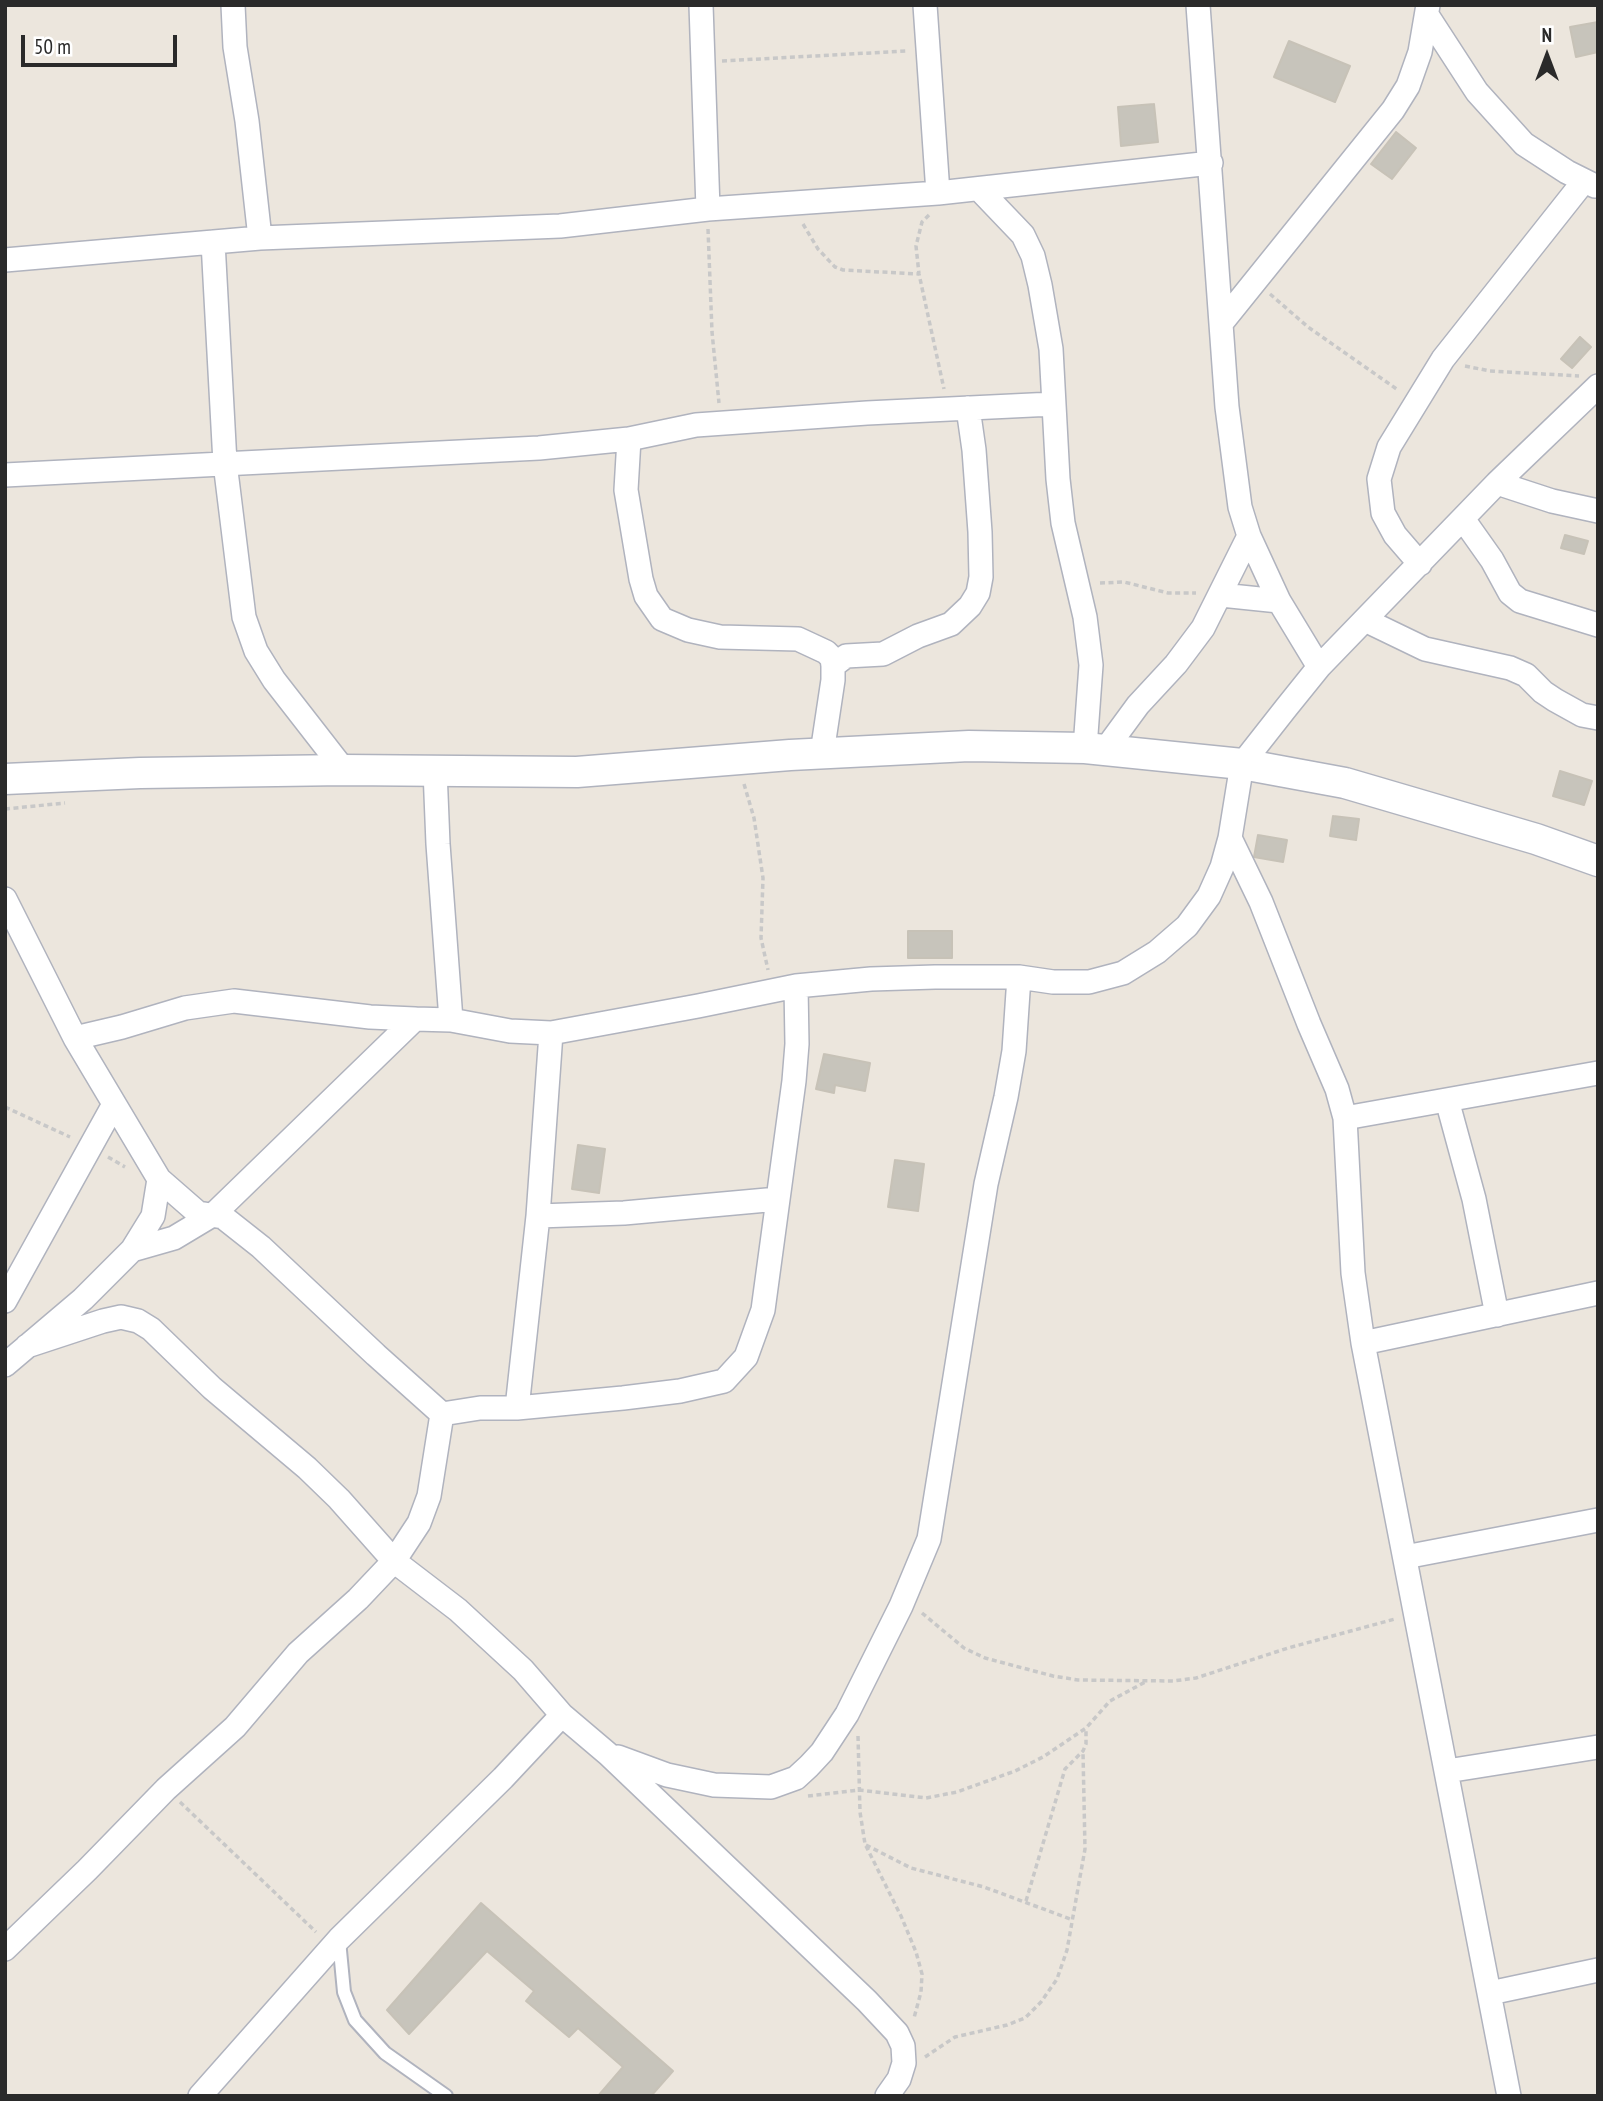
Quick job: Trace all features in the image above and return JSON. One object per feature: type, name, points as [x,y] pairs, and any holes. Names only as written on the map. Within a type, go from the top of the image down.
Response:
[{"type":"street","points":[[233,5],[235,47],[247,121],[260,238]]},
{"type":"street","points":[[701,5],[708,209]]},
{"type":"street","points":[[925,5],[943,192]]},
{"type":"street","points":[[1198,5],[1234,468],[1240,507],[1249,536],[1279,601],[1319,667]]},
{"type":"street","points":[[1223,321],[1392,110],[1408,86],[1420,52],[1427,10]]},
{"type":"street","points":[[1420,564],[1395,535],[1383,513],[1379,479],[1389,447],[1443,359],[1591,184],[1524,144],[1494,112],[1456,62],[1427,10]]},
{"type":"street","points":[[5,260],[260,238],[560,226],[708,209],[979,189],[1211,163]]},
{"type":"street","points":[[979,189],[1023,235],[1033,257],[1048,329],[1063,523],[1085,617],[1091,665],[1095,749]]},
{"type":"street","points":[[213,242],[225,463],[244,617],[256,651],[274,681],[344,769]]},
{"type":"street","points":[[75,1038],[185,1008],[234,1001],[358,1015],[451,1020],[510,1031],[551,1033],[796,986],[871,979],[1019,977],[1053,982],[1089,982],[1123,973],[1157,952],[1187,926],[1209,896],[1222,867],[1230,838],[1242,764],[1319,667],[1367,621],[1591,381]]},
{"type":"street","points":[[5,475],[539,448],[629,439],[696,425],[1053,404]]},
{"type":"street","points":[[833,666],[846,656],[883,654],[918,636],[950,624],[970,606],[978,593],[981,577],[980,532],[974,450],[960,408]]},
{"type":"street","points":[[629,439],[626,490],[646,596],[662,619],[688,630],[720,637],[798,639],[827,652],[833,666],[822,753]]},
{"type":"street","points":[[1497,483],[1552,501],[1598,511]]},
{"type":"street","points":[[1463,519],[1492,560],[1510,593],[1520,601],[1598,625]]},
{"type":"street","points":[[1095,749],[1192,643],[1221,595],[1249,536]]},
{"type":"street","points":[[1221,595],[1279,601]]},
{"type":"street","points":[[1367,621],[1425,649],[1510,668],[1526,675],[1543,692],[1582,715],[1598,718]]},
{"type":"street","points":[[5,779],[344,769],[577,772],[822,753],[969,746],[1095,749],[1242,764],[1345,783],[1536,839],[1598,861]]},
{"type":"street","points":[[435,770],[451,1020]]},
{"type":"street","points":[[1230,838],[1261,902],[1337,1088],[1345,1118],[1353,1273],[1363,1343],[1509,2096]]},
{"type":"street","points":[[5,899],[75,1038],[113,1106],[159,1179],[198,1213],[214,1214],[234,1225],[261,1247],[442,1413],[680,1391],[724,1381],[746,1357],[763,1310],[794,1081],[797,1044],[796,986]]},
{"type":"street","points":[[608,1754],[667,1775],[691,1780],[771,1787],[796,1778],[809,1766],[835,1733],[858,1693],[905,1598],[929,1539],[986,1184],[1014,1051],[1019,977]]},
{"type":"street","points":[[132,1250],[174,1238],[214,1214],[415,1019]]},
{"type":"street","points":[[517,1408],[538,1216],[551,1033]]},
{"type":"street","points":[[1345,1118],[1598,1073]]},
{"type":"street","points":[[1447,1100],[1474,1199],[1497,1315]]},
{"type":"street","points":[[5,1301],[113,1106]]},
{"type":"street","points":[[5,1365],[83,1299],[132,1250],[153,1216],[159,1179]]},
{"type":"street","points":[[538,1216],[624,1213],[778,1199]]},
{"type":"street","points":[[1363,1343],[1598,1293]]},
{"type":"street","points":[[27,1346],[121,1317],[138,1321],[151,1329],[212,1388],[307,1468],[394,1561],[458,1610],[523,1670],[562,1715],[608,1754],[867,2001],[897,2033],[903,2046],[904,2063],[893,2087]]},
{"type":"street","points":[[5,1949],[166,1789],[235,1727],[298,1653],[358,1599],[394,1561],[419,1523],[429,1496],[442,1413]]},
{"type":"street","points":[[1405,1557],[1598,1520]]},
{"type":"street","points":[[200,2096],[336,1943],[503,1778],[562,1715]]},
{"type":"street","points":[[1447,1771],[1598,1747]]},
{"type":"street","points":[[1490,1993],[1598,1970]]},
{"type":"lane","points":[[336,1943],[344,1992],[355,2020],[385,2053],[446,2096]]},
{"type":"path","points":[[702,62],[929,50]]},
{"type":"path","points":[[943,192],[922,222],[916,246],[919,274],[928,305],[940,373],[960,408]]},
{"type":"path","points":[[791,204],[818,248],[835,267],[843,270],[919,274]]},
{"type":"path","points":[[708,209],[712,332],[721,424]]},
{"type":"path","points":[[1255,281],[1308,327],[1416,403]]},
{"type":"path","points":[[1443,359],[1490,372],[1591,381]]},
{"type":"path","points":[[1077,586],[1124,582],[1168,593],[1221,595]]},
{"type":"path","points":[[737,759],[754,818],[764,889],[763,951],[773,992]]},
{"type":"path","points":[[5,1107],[92,1146]]},
{"type":"path","points":[[905,1598],[953,1640],[985,1658],[1053,1676],[1078,1679],[1173,1681],[1196,1678],[1288,1648],[1416,1613]]},
{"type":"path","points":[[859,1790],[926,1798],[957,1793],[1033,1762],[1086,1728],[1110,1701],[1149,1679]]},
{"type":"path","points":[[858,1693],[859,1790],[864,1844],[901,1916],[922,1974],[917,2011],[903,2046]]},
{"type":"path","points":[[893,2087],[940,2045],[955,2037],[980,2033],[1025,2018],[1041,2002],[1057,1979],[1067,1950],[1085,1849],[1083,1752],[1086,1728]]},
{"type":"path","points":[[1026,1901],[1065,1769],[1083,1752]]},
{"type":"path","points":[[166,1789],[336,1943]]},
{"type":"path","points":[[864,1844],[911,1868],[984,1887],[1073,1920]]},
{"type":"building","points":[[1598,22],[1598,52],[1576,57],[1570,27]]},
{"type":"building","points":[[1289,41],[1350,66],[1335,102],[1274,77]]},
{"type":"building","points":[[1154,104],[1158,142],[1121,146],[1118,107]]},
{"type":"building","points":[[1396,132],[1416,148],[1392,179],[1371,164]]},
{"type":"building","points":[[1580,337],[1591,347],[1572,368],[1561,359]]},
{"type":"building","points":[[1565,535],[1588,541],[1584,554],[1561,548]]},
{"type":"building","points":[[1560,771],[1592,781],[1584,805],[1553,796]]},
{"type":"building","points":[[1333,816],[1359,819],[1356,840],[1330,836]]},
{"type":"building","points":[[1258,835],[1287,840],[1283,862],[1254,857]]},
{"type":"building","points":[[908,931],[952,931],[952,958],[908,958]]},
{"type":"building","points":[[824,1054],[870,1063],[865,1091],[835,1085],[834,1093],[816,1089]]},
{"type":"building","points":[[578,1145],[605,1149],[599,1193],[572,1189]]},
{"type":"building","points":[[895,1160],[924,1164],[918,1211],[888,1207]]},
{"type":"building","points":[[481,1903],[673,2071],[651,2096],[598,2096],[623,2067],[578,2028],[569,2037],[526,2001],[534,1991],[487,1951],[409,2034],[387,2010]]}]
